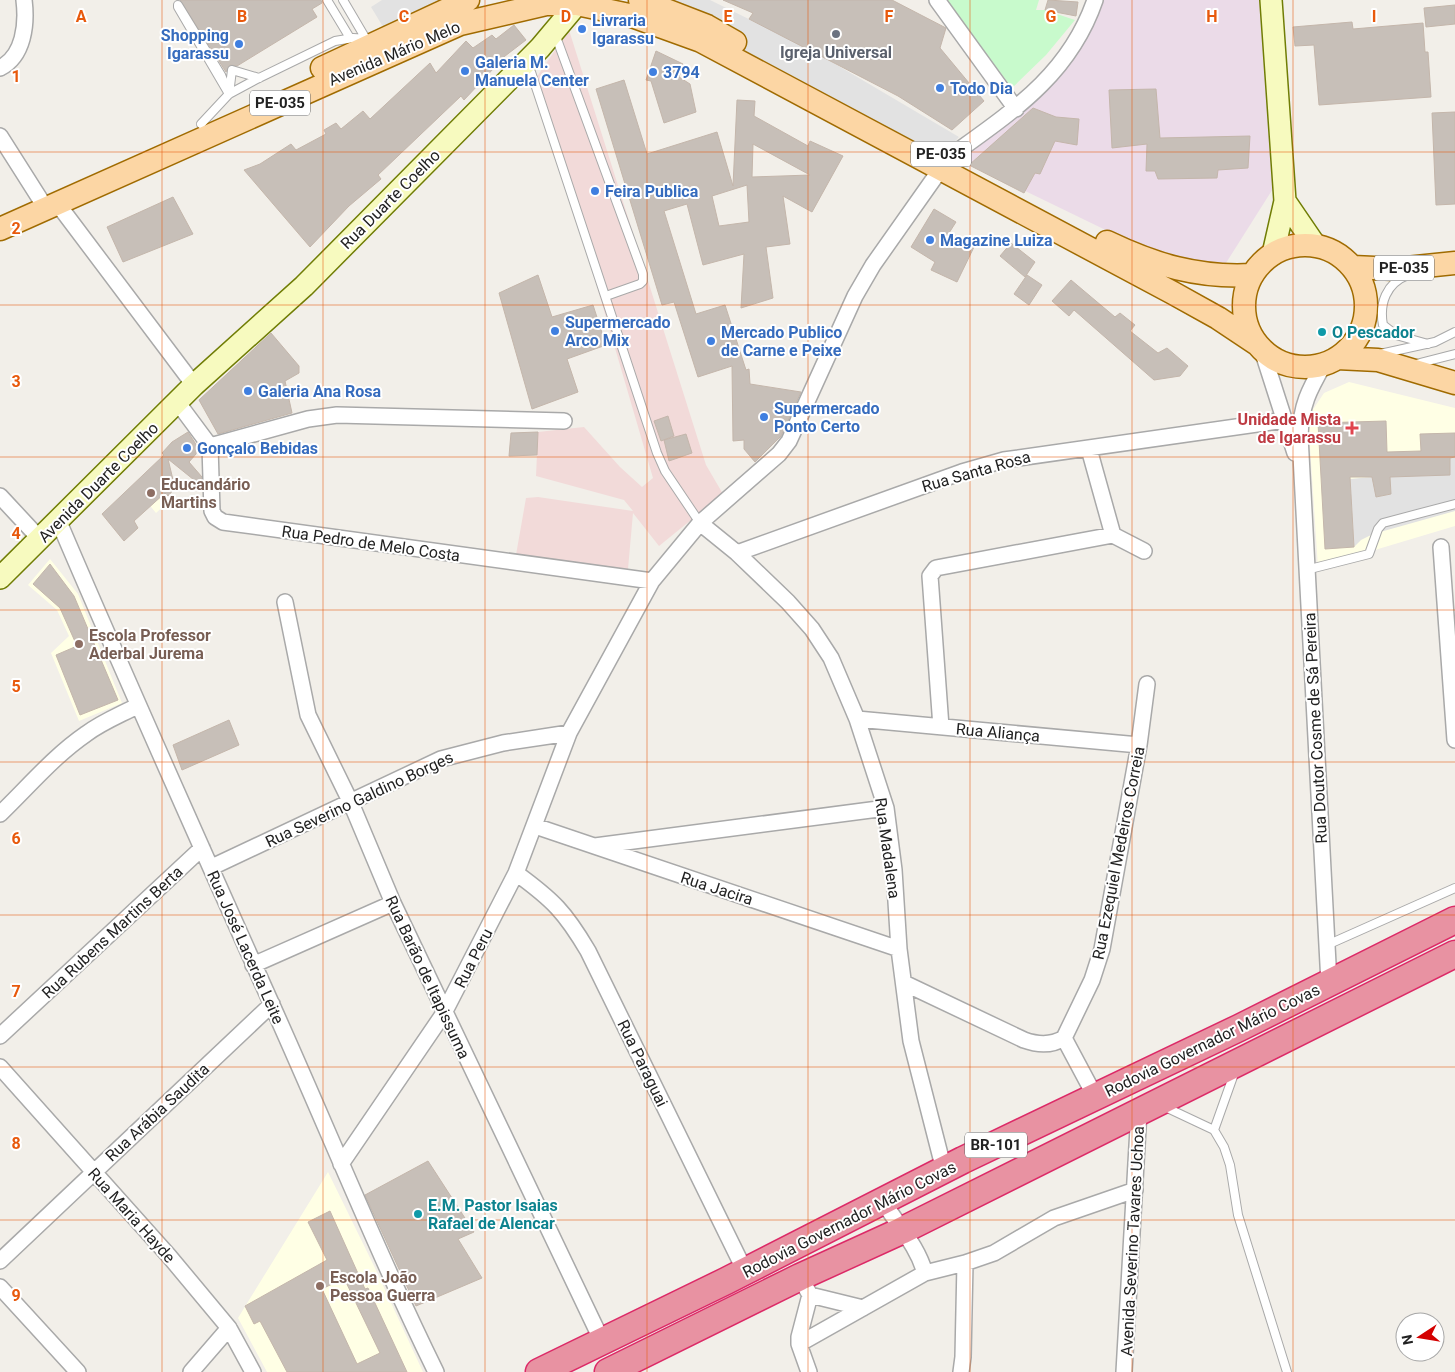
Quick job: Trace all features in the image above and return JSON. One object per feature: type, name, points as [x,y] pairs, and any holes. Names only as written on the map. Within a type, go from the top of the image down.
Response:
[{"type":"highway","name":"Rodovia Governador Mário Covas","points":[[539,1372],[745,1271],[944,1170],[1096,1098],[1455,920]]},
{"type":"highway","name":"Rodovia Governador Mário Covas","points":[[612,1371],[805,1286],[901,1230],[1455,954]]},
{"type":"main road","name":"Avenida Mário Melo","points":[[0,229],[48,201],[201,124],[373,40],[468,0]]},
{"type":"main road","name":"PE-035","points":[[640,0],[707,26],[944,164],[1218,318],[1281,362],[1295,366],[1310,367],[1331,361],[1364,358],[1455,383]]},
{"type":"main road","points":[[1271,0],[1285,201],[1273,254]]},
{"type":"main road","name":"Avenida Mário Melo","points":[[48,201],[460,24],[546,4],[577,4]]},
{"type":"main road","name":"PE-035","points":[[577,4],[613,10],[648,20],[701,41],[944,164],[1138,257],[1195,274],[1252,275]]},
{"type":"main road","name":"Rua Duarte Coelho","points":[[194,385],[304,286],[527,61],[577,4]]},
{"type":"main road","name":"PE-035","points":[[0,217],[48,201]]},
{"type":"main road","points":[[1285,201],[1315,245]]},
{"type":"main road","name":"PE-035","points":[[1260,347],[1250,332],[1244,310],[1246,288],[1252,275],[1261,263],[1273,254],[1300,244],[1315,245],[1336,253],[1353,267],[1365,294],[1366,309],[1364,323],[1358,337],[1349,349],[1331,361]]},
{"type":"main road","name":"PE-035","points":[[1353,267],[1396,269],[1445,264]]},
{"type":"main road","name":"Avenida Duarte Coelho","points":[[0,578],[194,385]]},
{"type":"street","points":[[0,68],[16,55],[26,14],[24,0]]},
{"type":"street","points":[[937,0],[1016,109]]},
{"type":"street","name":"Rua Peru","points":[[341,1164],[444,1013],[516,873],[569,732],[652,581],[700,523],[779,454],[789,441],[856,296],[873,265],[944,164],[1016,109],[1052,76],[1070,52],[1088,19],[1095,0]]},
{"type":"street","points":[[0,136],[48,201],[194,385]]},
{"type":"street","points":[[1260,347],[1301,474]]},
{"type":"street","points":[[1301,474],[1300,416],[1306,395],[1331,361]]},
{"type":"street","points":[[178,402],[210,446],[308,419],[337,415],[564,421]]},
{"type":"street","name":"Rua Santa Rosa","points":[[737,553],[979,467],[1039,453],[1089,449],[1285,420]]},
{"type":"street","name":"Rua Pedro de Melo Costa","points":[[210,446],[212,511],[215,517],[223,522],[652,581]]},
{"type":"street","points":[[1089,449],[1113,535]]},
{"type":"street","name":"Rua Doutor Cosme de Sá Pereira","points":[[1301,474],[1329,983]]},
{"type":"street","points":[[0,496],[40,539]]},
{"type":"street","name":"Rua José Lacerda Leite","points":[[58,522],[137,706],[212,867],[341,1164],[436,1372]]},
{"type":"street","name":"Rua Madalena","points":[[700,523],[737,553],[788,602],[812,629],[831,658],[857,719],[886,808],[894,870],[899,949],[911,1041],[944,1170]]},
{"type":"street","points":[[941,727],[932,571],[936,568],[1113,535],[1144,551]]},
{"type":"street","points":[[1441,547],[1455,735]]},
{"type":"street","name":"Rua Barão de Itapissuma","points":[[285,602],[308,715],[351,803],[393,903],[444,1013],[602,1341]]},
{"type":"street","name":"Rua Ezequiel Medeiros Correia","points":[[1064,1038],[1092,980],[1102,949],[1147,684]]},
{"type":"street","points":[[0,814],[85,734],[137,706]]},
{"type":"street","name":"Rua Aliança","points":[[857,719],[1138,745]]},
{"type":"street","name":"Rua Severino Galdino Borges","points":[[212,867],[441,759],[470,750],[569,732]]},
{"type":"street","points":[[591,846],[886,808]]},
{"type":"street","name":"Rua Jacira","points":[[535,826],[899,949]]},
{"type":"street","name":"Rua Rubens Martins Berta","points":[[0,1036],[202,848]]},
{"type":"street","name":"Rua Paraguai","points":[[516,873],[550,898],[570,920],[588,951],[745,1271]]},
{"type":"street","points":[[253,965],[393,903]]},
{"type":"street","points":[[904,983],[1024,1040],[1033,1043],[1055,1044],[1064,1038],[1096,1098]]},
{"type":"street","name":"Rua Arábia Saudita","points":[[0,1261],[272,1004]]},
{"type":"street","name":"Rua Maria Hayde","points":[[0,1067],[169,1256],[229,1328],[253,1372]]},
{"type":"street","name":"Avenida Severino Tavares Uchoa","points":[[1124,1372],[1136,1190],[1148,1107]]},
{"type":"street","points":[[799,1344],[925,1274],[994,1253],[1054,1218],[1136,1190]]},
{"type":"street","points":[[883,1201],[901,1230],[913,1243],[925,1274]]},
{"type":"street","points":[[961,1372],[965,1263]]},
{"type":"street","points":[[809,1372],[799,1344],[805,1286],[863,1308]]},
{"type":"street","points":[[0,1287],[78,1372]]},
{"type":"street","points":[[191,1372],[229,1328]]},
{"type":"lane","points":[[327,0],[350,38]]},
{"type":"lane","points":[[343,0],[373,40]]},
{"type":"lane","points":[[176,3],[223,79],[229,94]]},
{"type":"lane","points":[[554,31],[643,274],[643,281],[640,284],[606,296]]},
{"type":"lane","points":[[201,124],[229,94],[259,78],[335,41],[350,38],[373,40]]},
{"type":"lane","points":[[527,61],[657,453],[664,471],[700,523]]},
{"type":"lane","points":[[229,94],[232,69],[259,78]]},
{"type":"lane","points":[[1428,344],[1396,335],[1383,325],[1380,312],[1385,294],[1403,277],[1445,264]]},
{"type":"lane","points":[[1364,358],[1428,344],[1455,332]]},
{"type":"lane","points":[[1402,367],[1455,354]]},
{"type":"lane","points":[[1306,570],[1369,554],[1378,529],[1383,523],[1455,504]]},
{"type":"lane","points":[[1327,945],[1455,888]]},
{"type":"lane","points":[[1214,1130],[1238,1062]]},
{"type":"lane","points":[[1148,1107],[1214,1130],[1229,1158],[1238,1215],[1287,1372]]},
{"type":"shaded area","points":[[382,0],[441,0],[388,35],[371,7]]},
{"type":"shaded area","points":[[655,0],[710,0],[808,48],[959,137],[940,157],[653,5]]},
{"type":"shaded area","points":[[1101,0],[1260,0],[1276,184],[1226,263],[1186,260],[1120,237],[955,157],[1045,91],[1071,60]]},
{"type":"shaded area","name":"Feira Publica","points":[[569,30],[706,465],[723,494],[659,546],[633,513],[628,569],[516,555],[526,498],[538,497],[633,511],[624,500],[536,476],[538,432],[584,427],[620,467],[642,487],[653,478],[536,78]]},
{"type":"shaded area","points":[[1349,382],[1455,408],[1455,526],[1318,567],[1308,417],[1324,393]]},
{"type":"shaded area","points":[[1455,457],[1455,511],[1373,534],[1361,540],[1354,547],[1350,479],[1372,477],[1377,497],[1391,494],[1390,477]]},
{"type":"shaded area","name":"Educandário Martins","points":[[146,472],[169,501],[156,513],[134,486]]},
{"type":"shaded area","name":"Escola Professor Aderbal Jurema","points":[[50,559],[78,594],[122,703],[79,721],[51,653],[69,636],[57,610],[28,585]]},
{"type":"shaded area","name":"Escola João Pessoa Guerra","points":[[328,1172],[423,1372],[267,1372],[238,1318]]},
{"type":"green space","points":[[946,0],[1039,0],[1036,10],[1045,10],[1075,20],[1046,55],[1012,88]]},
{"type":"building","name":"Shopping Igarassu","points":[[180,0],[321,0],[322,3],[312,9],[317,17],[237,66],[230,65],[226,72]]},
{"type":"building","points":[[723,0],[892,0],[946,28],[940,48],[984,101],[952,130],[898,96],[749,19],[753,13]]},
{"type":"building","points":[[1048,0],[1078,2],[1076,16],[1045,10]]},
{"type":"building","points":[[1455,5],[1455,24],[1426,27],[1424,8]]},
{"type":"building","points":[[1352,22],[1353,29],[1423,23],[1425,52],[1428,52],[1431,97],[1319,105],[1314,45],[1295,46],[1293,27]]},
{"type":"building","points":[[514,25],[526,40],[492,66],[494,68],[464,100],[461,96],[378,175],[381,179],[349,206],[310,247],[244,170],[260,164],[291,144],[296,150],[326,134],[324,130],[336,123],[341,129],[363,111],[370,119],[430,63],[436,73],[466,41],[473,48],[492,35],[496,39]]},
{"type":"building","points":[[656,51],[683,64],[679,77],[690,84],[696,112],[664,123],[651,81],[646,80]]},
{"type":"building","points":[[624,80],[647,154],[717,132],[733,186],[737,100],[755,101],[754,116],[808,146],[810,141],[843,156],[812,212],[783,196],[790,244],[766,247],[773,298],[741,308],[744,254],[703,265],[687,204],[664,211],[696,314],[725,305],[746,370],[749,369],[750,384],[801,392],[781,436],[755,462],[744,449],[744,440],[733,441],[732,366],[698,377],[674,302],[662,305],[596,89]],"holes":[[[753,144],[810,175],[752,177]],[[747,185],[749,222],[719,226],[712,196]]]},
{"type":"building","points":[[1156,89],[1160,138],[1250,136],[1248,168],[1218,170],[1217,178],[1158,179],[1155,171],[1146,171],[1147,144],[1112,148],[1109,90]]},
{"type":"building","points":[[1033,108],[1056,117],[1079,119],[1077,145],[1055,141],[1040,174],[1035,173],[1024,193],[969,165]]},
{"type":"building","points":[[1455,112],[1455,204],[1436,205],[1432,113]]},
{"type":"building","points":[[173,197],[193,234],[123,262],[107,227]]},
{"type":"building","points":[[934,209],[956,222],[949,233],[975,245],[957,282],[931,270],[935,262],[911,247]]},
{"type":"building","points":[[1011,243],[1035,262],[1025,277],[1000,256]]},
{"type":"building","name":"Supermercado Arco Mix","points":[[538,275],[552,317],[593,305],[606,345],[567,359],[578,392],[532,409],[499,293]]},
{"type":"building","points":[[1027,275],[1042,285],[1029,305],[1014,294]]},
{"type":"building","points":[[1071,280],[1115,317],[1120,313],[1135,325],[1130,331],[1158,353],[1167,348],[1188,366],[1180,376],[1154,380],[1074,310],[1069,316],[1052,301]]},
{"type":"building","name":"Galeria Ana Rosa","points":[[271,333],[299,366],[299,373],[285,381],[292,413],[218,434],[199,400]]},
{"type":"building","points":[[668,416],[674,436],[661,441],[654,421]]},
{"type":"building","points":[[1386,421],[1387,452],[1421,451],[1420,434],[1455,433],[1455,457],[1450,458],[1450,475],[1390,477],[1391,494],[1376,497],[1372,477],[1350,477],[1354,547],[1325,549],[1318,423]]},
{"type":"building","points":[[188,432],[197,446],[196,454],[189,462],[202,477],[202,482],[199,484],[168,459],[175,488],[168,496],[165,493],[134,521],[138,528],[124,541],[102,514],[164,455],[162,453],[172,442]]},
{"type":"building","points":[[538,432],[537,455],[509,456],[511,433]]},
{"type":"building","points":[[686,434],[692,453],[669,461],[664,440]]},
{"type":"building","name":"Escola Professor Aderbal Jurema","points":[[50,564],[74,596],[118,700],[80,715],[56,655],[77,646],[60,608],[33,584]]},
{"type":"building","points":[[229,720],[239,745],[182,770],[173,745]]},
{"type":"building","name":"E.M. Pastor Isaias Rafael de Alencar","points":[[428,1161],[474,1232],[458,1239],[482,1278],[416,1306],[365,1195]]},
{"type":"building","points":[[330,1211],[365,1289],[368,1288],[407,1372],[287,1372],[260,1321],[254,1324],[245,1306],[327,1260],[308,1222]],"holes":[[[344,1278],[380,1353],[357,1364],[322,1289]]]},
{"type":"place","name":"Livraria Igarassu","points":[[582,29]]},
{"type":"place","name":"Igreja Universal","points":[[836,34]]},
{"type":"place","name":"Shopping Igarassu","points":[[239,44]]},
{"type":"place","name":"Galeria M. Manuela Center","points":[[465,71]]},
{"type":"place","name":"3794","points":[[653,72]]},
{"type":"place","name":"Todo Dia","points":[[940,88]]},
{"type":"place","name":"Feira Publica","points":[[595,191]]},
{"type":"place","name":"Magazine Luiza","points":[[930,240]]},
{"type":"place","name":"Supermercado Arco Mix","points":[[555,331]]},
{"type":"place","name":"O Pescador","points":[[1322,332]]},
{"type":"place","name":"Mercado Publico de Carne e Peixe","points":[[711,341]]},
{"type":"place","name":"Galeria Ana Rosa","points":[[248,391]]},
{"type":"place","name":"Supermercado Ponto Certo","points":[[764,417]]},
{"type":"place","name":"Unidade Mista de Igarassu","points":[[1352,428]]},
{"type":"place","name":"Gonçalo Bebidas","points":[[187,448]]},
{"type":"place","name":"Educandário Martins","points":[[151,493]]},
{"type":"place","name":"Escola Professor Aderbal Jurema","points":[[79,644]]},
{"type":"place","name":"E.M. Pastor Isaias Rafael de Alencar","points":[[418,1214]]},
{"type":"place","name":"Escola João Pessoa Guerra","points":[[320,1286]]}]
